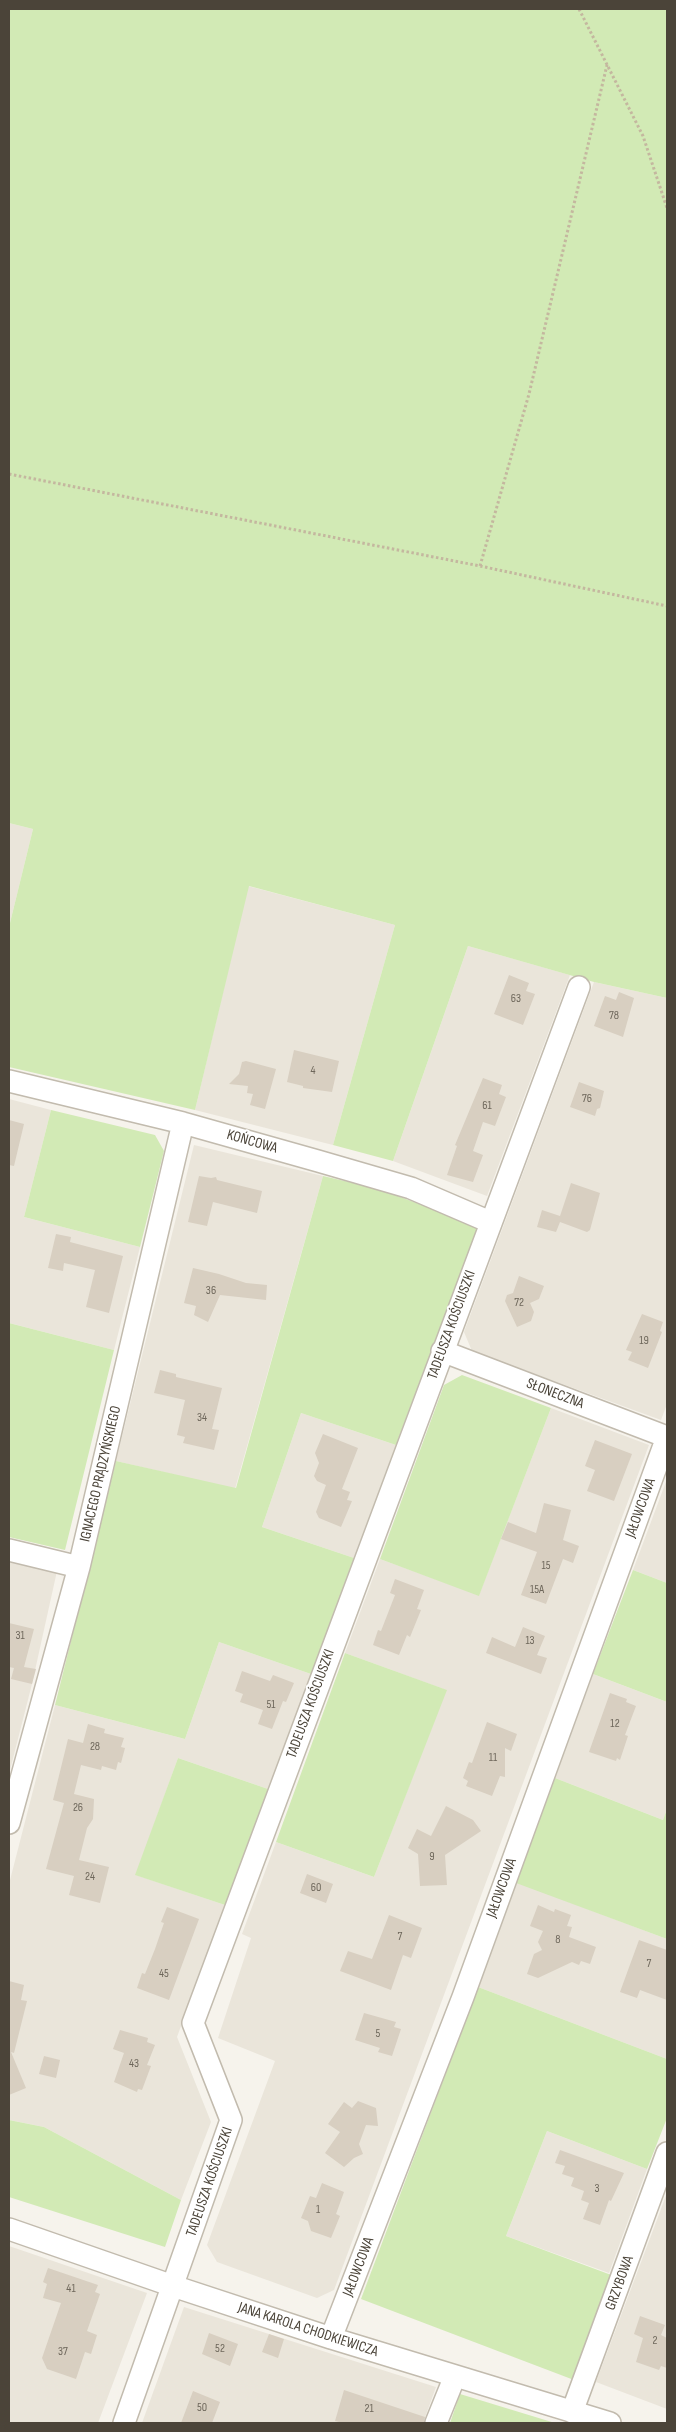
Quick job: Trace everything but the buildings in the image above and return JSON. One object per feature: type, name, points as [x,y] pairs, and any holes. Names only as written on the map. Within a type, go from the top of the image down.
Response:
[{"type":"street","name":"TADEUSZA KOŚCIUSZKI","points":[[124,2423],[232,2120],[193,2023],[579,987]]},
{"type":"street","name":"KOŃCOWA","points":[[9,1081],[183,1123],[411,1188],[490,1222]]},
{"type":"street","name":"IGNACEGO PRĄDZYŃSKIEGO","points":[[9,1823],[79,1567],[183,1123]]},
{"type":"street","name":"SŁONECZNA","points":[[442,1351],[667,1437]]},
{"type":"street","name":"JAŁOWCOWA","points":[[332,2338],[463,1997],[667,1437]]},
{"type":"street","points":[[9,1550],[79,1567]]},
{"type":"street","name":"GRZYBOWA","points":[[579,2417],[667,2154]]},
{"type":"street","name":"JANA KAROLA CHODKIEWICZA","points":[[9,2229],[173,2286],[332,2338],[579,2417],[610,2423]]},
{"type":"street","points":[[436,2423],[455,2376]]},
{"type":"path","points":[[579,9],[642,136],[667,208]]},
{"type":"path","points":[[480,566],[529,394],[607,65]]},
{"type":"path","points":[[9,474],[480,566],[667,606]]},
{"type":"shaded area","points":[[9,823],[33,829],[9,927]]},
{"type":"shaded area","points":[[248,886],[395,925],[333,1145],[195,1110]]},
{"type":"shaded area","points":[[468,946],[570,975],[487,1196],[393,1161]]},
{"type":"shaded area","points":[[594,982],[667,998],[667,1404],[661,1420],[472,1351],[464,1332]]},
{"type":"shaded area","points":[[9,1099],[51,1110],[24,1217],[140,1247],[114,1350],[9,1323]]},
{"type":"shaded area","points":[[194,1145],[323,1176],[235,1489],[116,1461]]},
{"type":"shaded area","points":[[551,1408],[649,1445],[334,2290],[317,2298],[217,2262],[207,2245],[275,2061],[218,2038],[251,1938],[242,1934],[276,1842],[374,1877],[446,1690],[345,1653],[380,1559],[479,1595]]},
{"type":"shaded area","points":[[301,1413],[396,1445],[354,1558],[262,1527]]},
{"type":"shaded area","points":[[667,1479],[667,1583],[633,1570]]},
{"type":"shaded area","points":[[9,1559],[57,1571],[32,1684],[9,1774]]},
{"type":"shaded area","points":[[219,1642],[311,1674],[268,1789],[178,1758],[136,1875],[225,1905],[177,2037],[211,2122],[181,2200],[44,2127],[9,2120],[9,1884],[55,1705],[185,1739]]},
{"type":"shaded area","points":[[593,1674],[667,1702],[667,1809],[663,1820],[555,1778]]},
{"type":"shaded area","points":[[516,1882],[667,1939],[667,2059],[478,1987]]},
{"type":"shaded area","points":[[547,2131],[647,2169],[609,2273],[506,2236]]},
{"type":"shaded area","points":[[667,2193],[667,2409],[596,2382]]},
{"type":"shaded area","points":[[9,2246],[147,2293],[98,2423],[9,2423]]},
{"type":"shaded area","points":[[184,2307],[436,2387],[423,2423],[142,2423]]},
{"type":"green space","points":[[9,9],[667,9],[667,998],[594,982],[468,946],[393,1161],[333,1145],[395,925],[249,886],[195,1110],[9,1067],[9,927],[33,829],[9,823]]},
{"type":"green space","points":[[51,1110],[155,1135],[164,1151],[140,1247],[24,1217]]},
{"type":"green space","points":[[323,1176],[379,1189],[478,1226],[396,1445],[301,1413],[262,1527],[354,1558],[311,1674],[219,1642],[185,1739],[55,1705],[116,1461],[236,1488]]},
{"type":"green space","points":[[9,1323],[114,1350],[65,1550],[9,1537]]},
{"type":"green space","points":[[462,1375],[551,1408],[479,1596],[380,1559],[444,1385]]},
{"type":"green space","points":[[633,1570],[667,1583],[667,1702],[593,1674]]},
{"type":"green space","points":[[345,1653],[447,1690],[374,1877],[276,1842]]},
{"type":"green space","points":[[178,1758],[268,1789],[225,1905],[135,1875]]},
{"type":"green space","points":[[555,1778],[663,1820],[667,1809],[667,1939],[516,1883]]},
{"type":"green space","points":[[478,1987],[667,2059],[667,2118],[647,2169],[547,2131],[506,2236],[614,2276],[574,2380],[361,2299]]},
{"type":"green space","points":[[9,2120],[44,2127],[181,2200],[165,2247],[9,2197]]},
{"type":"green space","points":[[460,2394],[555,2423],[450,2423]]}]
